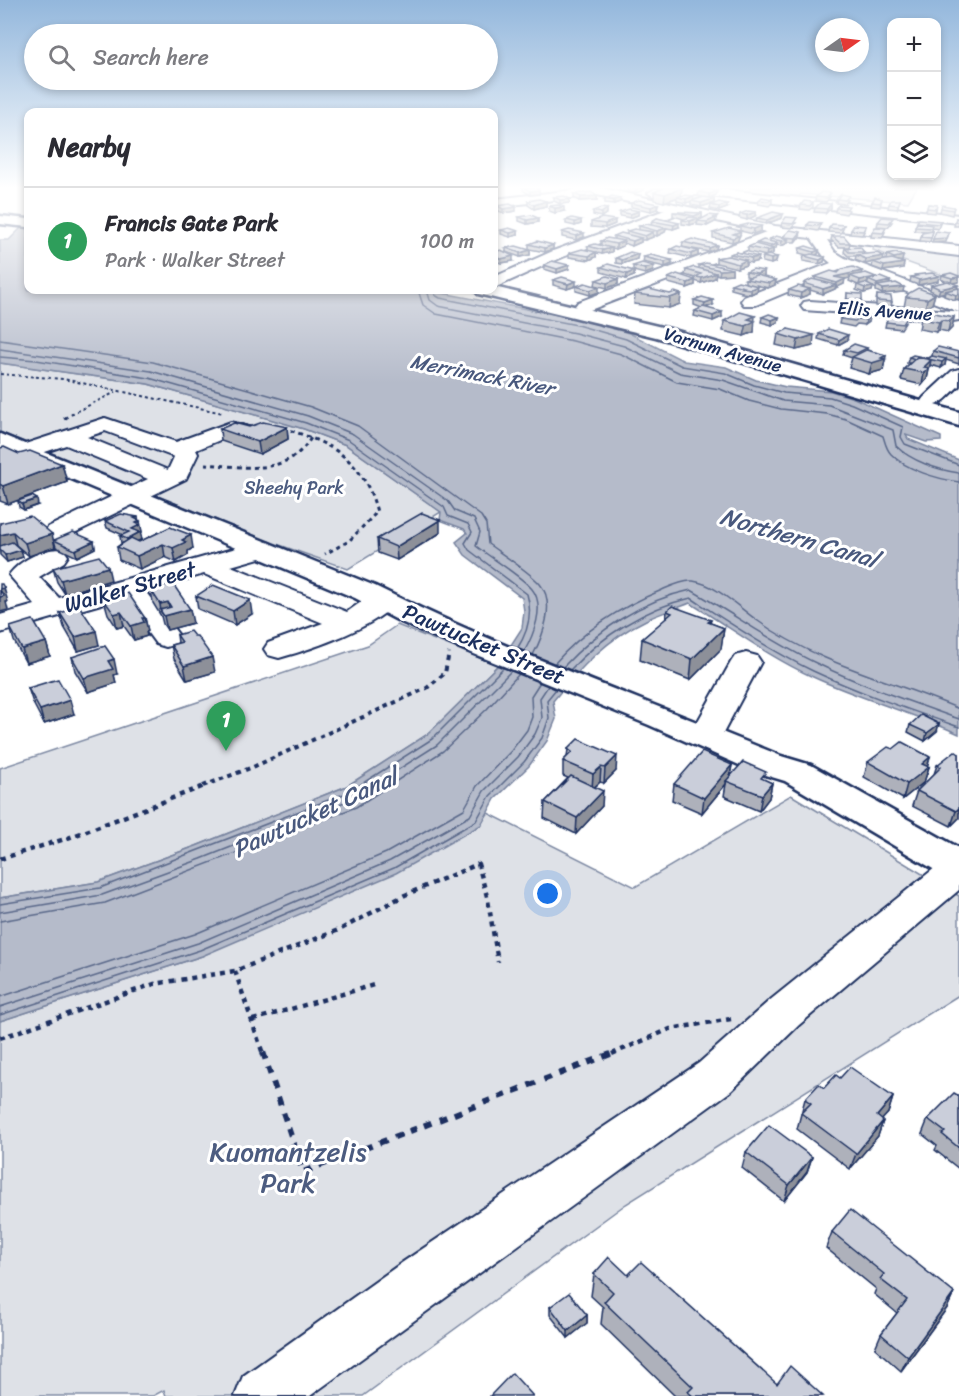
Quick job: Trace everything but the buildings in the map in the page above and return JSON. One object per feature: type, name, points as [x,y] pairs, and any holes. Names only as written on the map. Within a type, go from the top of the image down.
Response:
[{"type":"main road","name":"Varnum Avenue","points":[[498,287],[584,306],[959,409]]},
{"type":"main road","name":"Varnum Avenue","points":[[498,287],[959,419]]},
{"type":"main road","name":"Pawtucket Street","points":[[8,444],[306,568],[485,647],[575,682],[768,764],[798,773],[959,868]]},
{"type":"street","points":[[498,282],[563,252]]},
{"type":"street","points":[[584,306],[727,252]]},
{"type":"street","points":[[828,252],[844,263],[959,307]]},
{"type":"street","points":[[750,301],[844,263]]},
{"type":"street","name":"Ellis Avenue","points":[[810,306],[959,316]]},
{"type":"street","points":[[931,401],[959,375]]},
{"type":"street","points":[[8,444],[68,437],[105,424],[180,456]]},
{"type":"street","points":[[180,456],[231,428],[256,436]]},
{"type":"street","points":[[68,437],[167,479]]},
{"type":"street","points":[[54,609],[22,575],[56,544],[134,495],[178,474],[180,456]]},
{"type":"street","name":"Walker Street","points":[[0,624],[261,549]]},
{"type":"street","points":[[205,565],[349,623]]},
{"type":"street","points":[[268,590],[306,568]]},
{"type":"street","points":[[128,587],[166,638]]},
{"type":"street","points":[[279,649],[349,623],[382,601]]},
{"type":"street","points":[[705,736],[746,662]]},
{"type":"street","points":[[263,1396],[422,1281],[715,1077],[784,1013],[959,868]]},
{"type":"path","points":[[180,456],[251,467],[269,466],[297,456],[311,438]]},
{"type":"path","points":[[0,860],[68,838],[253,767],[427,688],[445,673],[451,643]]},
{"type":"path","points":[[0,1038],[154,984],[235,971],[341,929],[405,895],[478,864],[486,885],[491,930],[498,962]]},
{"type":"path","points":[[235,971],[303,1172],[605,1057],[670,1029],[688,1024],[784,1013]]},
{"type":"path","points":[[253,1020],[377,984]]},
{"type":"green space","points":[[879,252],[959,253],[959,281]]},
{"type":"green space","name":"Sheehy Park","points":[[0,363],[148,384],[304,429],[346,445],[441,512],[348,569],[274,543],[0,432]]},
{"type":"green space","points":[[397,625],[498,665],[428,734],[347,786],[98,882],[0,898],[0,768],[368,645]]},
{"type":"green space","name":"Kuomantzelis Park","points":[[791,795],[959,896],[959,995],[626,1204],[363,1396],[166,1396],[164,1390],[153,1396],[0,1396],[0,1021],[202,956],[481,825],[488,813],[635,887]]},
{"type":"water","points":[[0,252],[24,252],[24,294],[448,294],[578,319],[629,333],[684,361],[726,367],[756,380],[786,387],[831,391],[854,398],[941,437],[941,441],[926,442],[906,435],[908,439],[959,460],[959,734],[831,685],[797,669],[690,603],[632,627],[595,655],[573,677],[553,701],[556,719],[547,741],[529,766],[495,799],[481,825],[396,873],[202,956],[0,1021],[0,898],[98,882],[347,786],[428,734],[498,665],[522,628],[524,611],[522,598],[465,555],[456,542],[467,533],[464,529],[440,520],[441,512],[346,445],[304,429],[148,384],[0,363]]},
{"type":"place","name":"Francis Gate Park","points":[[226,751]]},
{"type":"water label","name":"Merrimack River","points":[[482,375]]},
{"type":"water label","name":"Northern Canal","points":[[799,538]]},
{"type":"water label","name":"Pawtucket Canal","points":[[315,813]]}]
